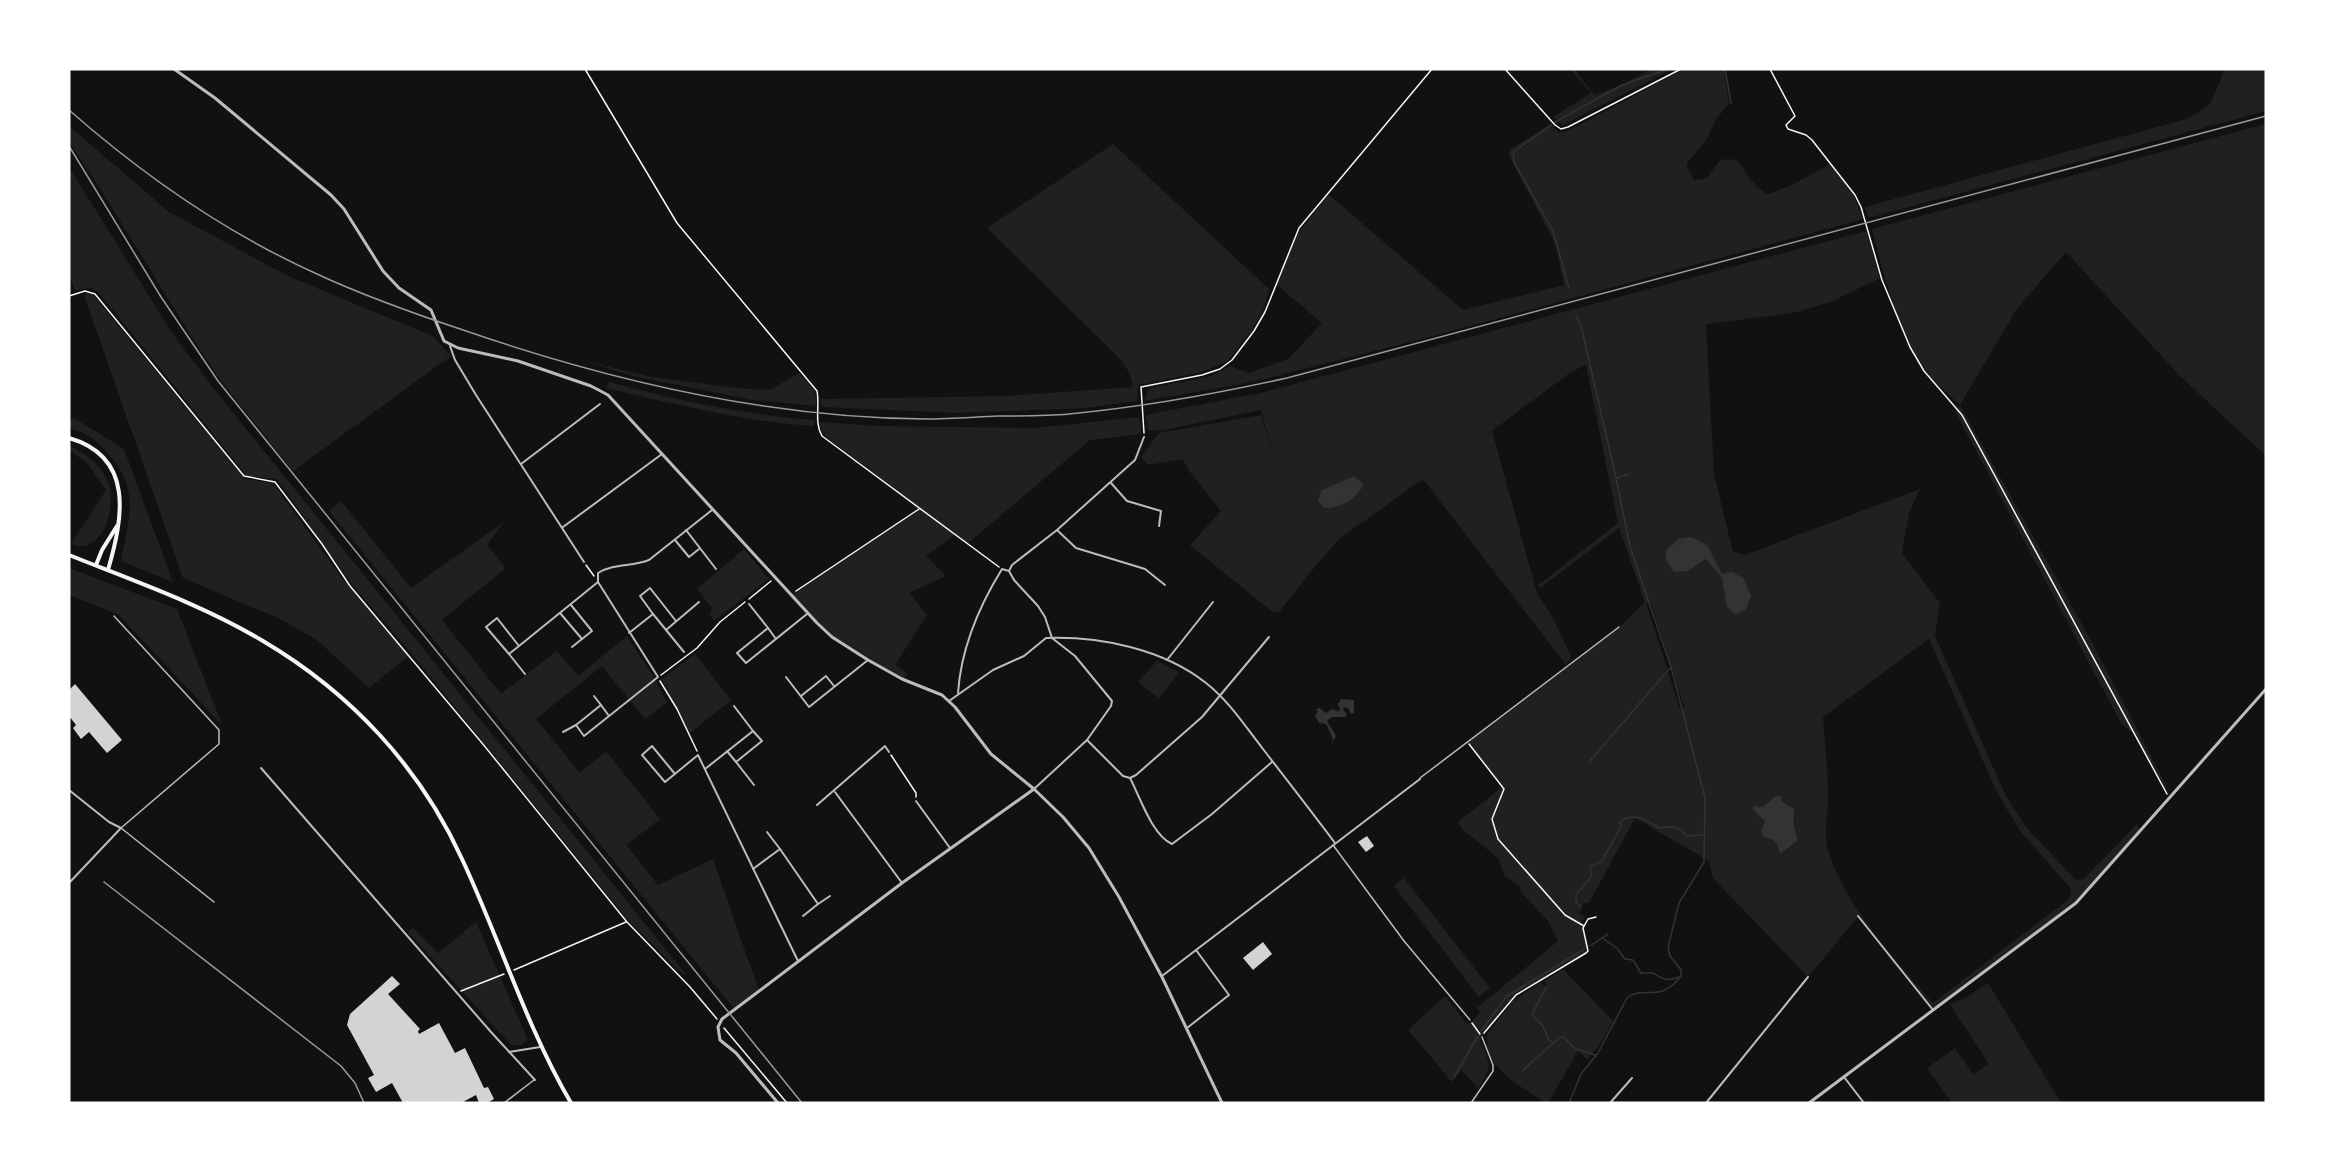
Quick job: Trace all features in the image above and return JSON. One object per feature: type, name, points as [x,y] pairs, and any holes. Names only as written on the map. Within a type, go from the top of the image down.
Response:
[{"type":"main road","points":[[69,438],[93,448],[110,466],[120,488],[121,507],[108,570]]},
{"type":"main road","points":[[96,565],[102,550],[118,524]]},
{"type":"main road","points":[[69,555],[202,610],[262,640],[317,676],[342,696],[389,744],[419,783],[446,827],[475,886],[540,1047],[571,1103]]},
{"type":"street","points":[[174,69],[201,87],[332,195],[344,209],[383,271],[399,288],[428,308],[439,334],[450,346],[466,378],[584,562]]},
{"type":"street","points":[[450,346],[501,357],[597,388],[620,406],[807,614],[832,637],[902,679],[935,691],[949,701],[991,754],[1034,789],[1063,817],[1089,848],[1162,977],[1222,1103]]},
{"type":"street","points":[[520,464],[600,404]]},
{"type":"street","points":[[1009,571],[1012,565],[1057,530],[1135,460],[1144,437]]},
{"type":"street","points":[[563,527],[662,453]]},
{"type":"street","points":[[1111,483],[1127,501],[1161,511],[1159,526]]},
{"type":"street","points":[[576,725],[584,736],[658,677],[629,633],[597,577],[601,571],[620,564],[638,565],[649,560],[713,509]]},
{"type":"street","points":[[686,530],[717,569]]},
{"type":"street","points":[[1057,530],[1076,548],[1145,569],[1165,585]]},
{"type":"street","points":[[675,540],[689,557],[700,548]]},
{"type":"street","points":[[778,1103],[736,1053],[720,1040],[717,1031],[720,1022],[902,883],[1034,789],[1087,740],[1112,705],[1112,701],[1075,656],[1052,638],[1045,617],[1038,606],[1014,580],[1009,571],[1002,569],[978,614],[967,643],[960,670],[958,693]]},
{"type":"street","points":[[508,654],[598,582]]},
{"type":"street","points":[[676,621],[650,588],[640,596],[684,651]]},
{"type":"street","points":[[666,630],[699,602]]},
{"type":"street","points":[[1167,660],[1213,602]]},
{"type":"street","points":[[571,604],[592,631],[572,647]]},
{"type":"street","points":[[749,604],[776,639]]},
{"type":"street","points":[[560,613],[582,639]]},
{"type":"street","points":[[629,633],[653,614]]},
{"type":"street","points":[[768,628],[737,653],[746,663],[807,614]]},
{"type":"street","points":[[519,646],[497,618],[486,627],[525,674]]},
{"type":"street","points":[[1130,778],[1183,735],[1221,696],[1269,637]]},
{"type":"street","points":[[949,701],[993,670],[1024,656],[1041,641],[1052,638],[1120,645],[1167,660],[1191,673],[1221,696],[1273,761],[1334,844]]},
{"type":"street","points":[[786,677],[809,707],[868,660]]},
{"type":"street","points":[[801,696],[826,676],[834,687]]},
{"type":"street","points":[[1809,1103],[2076,903],[2266,689]]},
{"type":"street","points":[[594,696],[609,716]]},
{"type":"street","points":[[563,732],[576,725],[601,705]]},
{"type":"street","points":[[734,706],[762,741],[736,762]]},
{"type":"street","points":[[705,769],[753,730]]},
{"type":"street","points":[[1087,740],[1123,776],[1130,778],[1149,818],[1162,837],[1172,844],[1212,814],[1273,761]]},
{"type":"street","points":[[881,741],[889,752]]},
{"type":"street","points":[[675,774],[652,746],[642,755],[664,782],[675,774],[698,755],[798,961]]},
{"type":"street","points":[[817,805],[835,792],[885,746]]},
{"type":"street","points":[[727,751],[754,785]]},
{"type":"street","points":[[261,768],[535,1080]]},
{"type":"street","points":[[1162,977],[1419,779]]},
{"type":"street","points":[[69,790],[109,822],[121,828],[69,883]]},
{"type":"street","points":[[835,792],[902,883]]},
{"type":"street","points":[[916,801],[950,848]]},
{"type":"street","points":[[767,832],[818,904]]},
{"type":"street","points":[[753,869],[780,849]]},
{"type":"street","points":[[803,916],[830,896]]},
{"type":"street","points":[[1858,916],[1933,1011]]},
{"type":"street","points":[[1187,1028],[1229,995],[1196,950]]},
{"type":"street","points":[[1706,1103],[1808,977]]},
{"type":"street","points":[[509,1052],[540,1047]]},
{"type":"street","points":[[1844,1077],[1864,1103]]},
{"type":"street","points":[[1610,1103],[1632,1078]]},
{"type":"lane","points":[[114,616],[219,730],[219,744],[121,828],[214,902]]},
{"type":"lane","points":[[1419,779],[1619,627]]},
{"type":"lane","points":[[1334,844],[1404,941],[1470,1020]]},
{"type":"lane","points":[[1471,1103],[1493,1071],[1493,1065],[1482,1037]]},
{"type":"lane","points":[[504,1103],[535,1080]]},
{"type":"path","points":[[585,69],[677,223],[817,391],[818,426],[822,436],[1002,569]]},
{"type":"path","points":[[1144,437],[1141,387],[1211,372],[1220,369],[1232,360],[1265,312],[1299,228],[1432,69]]},
{"type":"path","points":[[1505,69],[1555,126],[1561,129],[1681,69]]},
{"type":"path","points":[[1770,69],[1795,116],[1786,125],[1788,129],[1806,135],[1812,140],[1855,195],[1864,214],[1882,280],[1910,347],[1924,371],[1962,415],[2169,798]]},
{"type":"path","points":[[69,296],[85,291],[95,294],[244,476],[275,482],[322,544],[350,586],[439,690],[627,922],[690,987],[787,1103]]},
{"type":"path","points":[[790,595],[920,508]]},
{"type":"path","points":[[584,562],[598,582]]},
{"type":"path","points":[[698,755],[658,677],[697,648],[720,622],[774,578]]},
{"type":"path","points":[[1468,742],[1504,789],[1492,819],[1498,839],[1565,915],[1584,926]]},
{"type":"path","points":[[889,752],[916,793],[916,801]]},
{"type":"path","points":[[1470,1020],[1482,1037],[1516,995],[1586,953],[1588,951],[1583,932],[1584,926],[1588,919],[1596,917]]},
{"type":"path","points":[[523,966],[627,922]]},
{"type":"path","points":[[457,993],[496,977]]},
{"type":"shaded area","points":[[1570,69],[1574,69],[1594,95],[1622,85],[1651,69],[1673,69],[1563,125],[1553,117],[1591,93]]},
{"type":"shaded area","points":[[1684,69],[1724,69],[1729,104],[1716,119],[1708,137],[1686,165],[1694,180],[1706,179],[1720,160],[1733,160],[1740,164],[1752,181],[1767,195],[1792,185],[1830,164],[1853,195],[1863,219],[1422,339],[1252,382],[1144,401],[1149,388],[1209,377],[1230,366],[1249,373],[1288,359],[1322,323],[1277,285],[1298,234],[1328,194],[1463,310],[1564,285],[1555,243],[1509,156],[1509,150],[1551,124],[1558,132],[1568,131]]},
{"type":"shaded area","points":[[2225,69],[2266,69],[2266,111],[1868,218],[1865,207],[2187,119],[2210,104]]},
{"type":"shaded area","points":[[2266,124],[2266,456],[2180,376],[2066,252],[2016,310],[1960,405],[1931,376],[1908,340],[1887,284],[1872,229]]},
{"type":"shaded area","points":[[69,126],[169,212],[290,277],[433,336],[451,356],[293,471],[221,381],[193,339],[69,142]]},
{"type":"shaded area","points":[[1113,144],[1269,289],[1264,309],[1252,330],[1228,361],[1202,372],[1138,385],[1137,401],[1085,408],[958,413],[822,407],[820,399],[1006,396],[1133,387],[1130,374],[1121,360],[987,228]]},
{"type":"shaded area","points":[[69,167],[172,333],[214,389],[688,977],[678,970],[627,919],[411,653],[350,582],[277,479],[247,476],[98,292],[92,288],[75,290],[69,273]]},
{"type":"shaded area","points":[[1866,231],[1880,278],[1831,302],[1793,313],[1706,324],[1714,474],[1733,552],[1745,555],[1920,489],[1909,513],[1902,553],[1940,603],[1935,636],[2005,794],[2026,827],[2077,880],[2084,879],[2137,824],[2140,831],[2076,903],[1933,1011],[1858,917],[1808,977],[1713,878],[1709,861],[1635,818],[1589,903],[1584,903],[1579,913],[1585,917],[1581,923],[1584,926],[1583,932],[1588,951],[1516,995],[1482,1037],[1480,1040],[1489,1064],[1478,1088],[1461,1070],[1452,1082],[1408,1030],[1445,996],[1468,1025],[1480,1013],[1477,1008],[1558,941],[1548,921],[1520,891],[1520,886],[1504,876],[1499,859],[1462,829],[1458,822],[1502,787],[1468,742],[1619,627],[1645,602],[1619,528],[1540,588],[1538,585],[1618,523],[1586,365],[1571,372],[1492,431],[1537,593],[1552,616],[1571,656],[1566,665],[1423,479],[1339,539],[1280,611],[1274,613],[1190,545],[1221,511],[1189,471],[1183,459],[1148,465],[1141,457],[1159,433],[1261,415],[1276,462],[1261,410],[1159,431],[1148,430],[1146,416],[1261,393]],"holes":[[[1646,603],[1651,603],[1684,707],[1681,712]],[[1929,639],[1994,786],[2009,813],[2021,832],[2071,889],[2069,899],[1933,1003],[1872,931],[1835,869],[1826,836],[1828,789],[1823,717]],[[1780,796],[1795,817],[1794,827],[1779,850],[1779,844],[1775,840],[1762,836],[1761,831],[1765,821],[1754,806],[1763,807]]]},
{"type":"shaded area","points":[[88,293],[94,296],[245,479],[273,483],[342,578],[409,656],[369,688],[317,640],[278,618],[183,578],[84,295]]},
{"type":"shaded area","points":[[581,360],[651,377],[770,390],[799,373],[810,384],[817,401],[816,406],[753,400],[633,376]]},
{"type":"shaded area","points":[[609,382],[711,406],[815,420],[814,426],[787,424],[683,406],[605,388]]},
{"type":"shaded area","points":[[1960,405],[2093,644],[2168,789],[2137,738],[2121,723],[1956,413]]},
{"type":"shaded area","points":[[1139,417],[1141,434],[1090,440],[967,544],[954,535],[926,556],[946,576],[909,593],[927,615],[895,665],[908,674],[902,679],[832,637],[790,595],[920,508],[826,437],[819,422],[878,426],[1034,428]]},
{"type":"shaded area","points":[[74,418],[124,449],[173,582],[121,561],[130,502],[124,476],[104,449],[84,433],[69,429],[69,419]]},
{"type":"shaded area","points":[[70,446],[97,465],[105,475],[110,489],[110,508],[104,528],[93,543],[83,546],[71,544],[106,490],[87,463],[69,450]]},
{"type":"shaded area","points":[[1354,476],[1364,485],[1356,495],[1341,505],[1324,508],[1318,500],[1322,490]]},
{"type":"shaded area","points":[[341,501],[411,588],[504,522],[487,545],[506,568],[442,620],[501,694],[557,651],[578,676],[627,636],[667,702],[645,719],[602,666],[536,719],[580,773],[606,751],[660,819],[626,845],[658,885],[713,859],[759,991],[734,1009],[329,511]]},
{"type":"shaded area","points":[[1691,537],[1707,545],[1722,574],[1732,572],[1743,578],[1751,596],[1746,609],[1736,615],[1727,607],[1722,578],[1706,559],[1688,571],[1674,572],[1666,560],[1666,550],[1678,539]]},
{"type":"shaded area","points":[[744,549],[769,579],[714,621],[710,615],[712,608],[697,589]]},
{"type":"shaded area","points":[[69,568],[177,609],[222,725],[119,615],[69,595]]},
{"type":"shaded area","points":[[695,654],[731,700],[689,734],[662,679]]},
{"type":"shaded area","points":[[1157,661],[1179,672],[1159,698],[1138,682]]},
{"type":"shaded area","points":[[1341,699],[1354,700],[1354,713],[1351,714],[1348,708],[1344,707],[1347,715],[1345,717],[1332,717],[1327,721],[1336,736],[1333,748],[1332,736],[1326,724],[1319,723],[1315,716],[1319,708],[1326,713],[1332,709],[1340,710],[1338,704]]},
{"type":"shaded area","points":[[1780,795],[1783,802],[1794,809],[1794,827],[1798,840],[1780,854],[1775,841],[1762,836],[1761,831],[1765,821],[1753,810],[1754,806],[1763,807]]},
{"type":"shaded area","points":[[1404,878],[1490,988],[1479,997],[1394,886]]},
{"type":"shaded area","points":[[476,922],[528,1040],[521,1045],[511,1045],[408,932],[413,928],[438,953]]},
{"type":"shaded area","points":[[1563,969],[1613,1021],[1599,1046],[1587,1059],[1578,1051],[1546,1103],[1506,1076],[1498,1067],[1487,1047],[1487,1035],[1512,1002],[1541,982],[1544,986],[1547,984],[1544,981]]},
{"type":"shaded area","points":[[1988,983],[2060,1103],[1952,1103],[1927,1068],[1955,1048],[1973,1074],[1989,1064],[1950,1004],[1962,1000]]},
{"type":"building","points":[[75,684],[122,740],[107,753],[89,732],[81,739],[73,728],[76,725],[69,716],[69,690]]},
{"type":"building","points":[[1367,836],[1374,846],[1366,852],[1358,842]]},
{"type":"building","points":[[1263,942],[1272,954],[1253,970],[1243,958]]},
{"type":"building","points":[[392,976],[400,984],[388,994],[420,1029],[419,1034],[439,1023],[455,1053],[465,1048],[484,1088],[488,1087],[494,1099],[487,1103],[479,1103],[476,1095],[461,1103],[403,1103],[392,1083],[376,1092],[368,1078],[374,1075],[347,1025],[350,1014]]},
{"type":"waterway","points":[[1555,122],[1622,85],[1668,69]]},
{"type":"waterway","points":[[1725,69],[1731,103]]},
{"type":"waterway","points":[[1551,125],[1513,152],[1514,162],[1553,231],[1569,288]]},
{"type":"waterway","points":[[1569,1103],[1581,1074],[1598,1053],[1627,998],[1633,994],[1666,990],[1681,976],[1681,970],[1670,956],[1668,947],[1679,903],[1704,862],[1705,798],[1671,667],[1630,547],[1582,330],[1576,315]]},
{"type":"waterway","points":[[1616,478],[1629,474]]},
{"type":"waterway","points":[[1589,762],[1670,668]]},
{"type":"waterway","points":[[1581,907],[1576,902],[1576,894],[1592,876],[1590,867],[1602,861],[1621,827],[1620,822],[1625,819],[1635,817],[1659,828],[1674,827],[1687,836],[1703,835]]},
{"type":"waterway","points":[[1590,946],[1608,934]]},
{"type":"waterway","points":[[1602,938],[1617,948],[1625,959],[1633,960],[1641,973],[1653,973],[1668,980],[1679,977]]},
{"type":"waterway","points":[[1481,1031],[1507,996],[1583,950]]},
{"type":"waterway","points":[[1546,988],[1532,1014],[1553,1043]]},
{"type":"waterway","points":[[1454,1077],[1478,1036]]},
{"type":"waterway","points":[[1522,1071],[1560,1037],[1564,1037],[1574,1048],[1595,1055]]},
{"type":"railway","points":[[69,110],[156,180],[250,240],[317,274],[411,312],[580,367],[694,394],[810,412],[926,419],[1052,415],[1124,408],[1287,378],[2266,116]]},
{"type":"railway","points":[[69,146],[161,297],[218,381],[802,1103]]},
{"type":"railway","points":[[104,882],[341,1066],[355,1083],[364,1103]]}]
